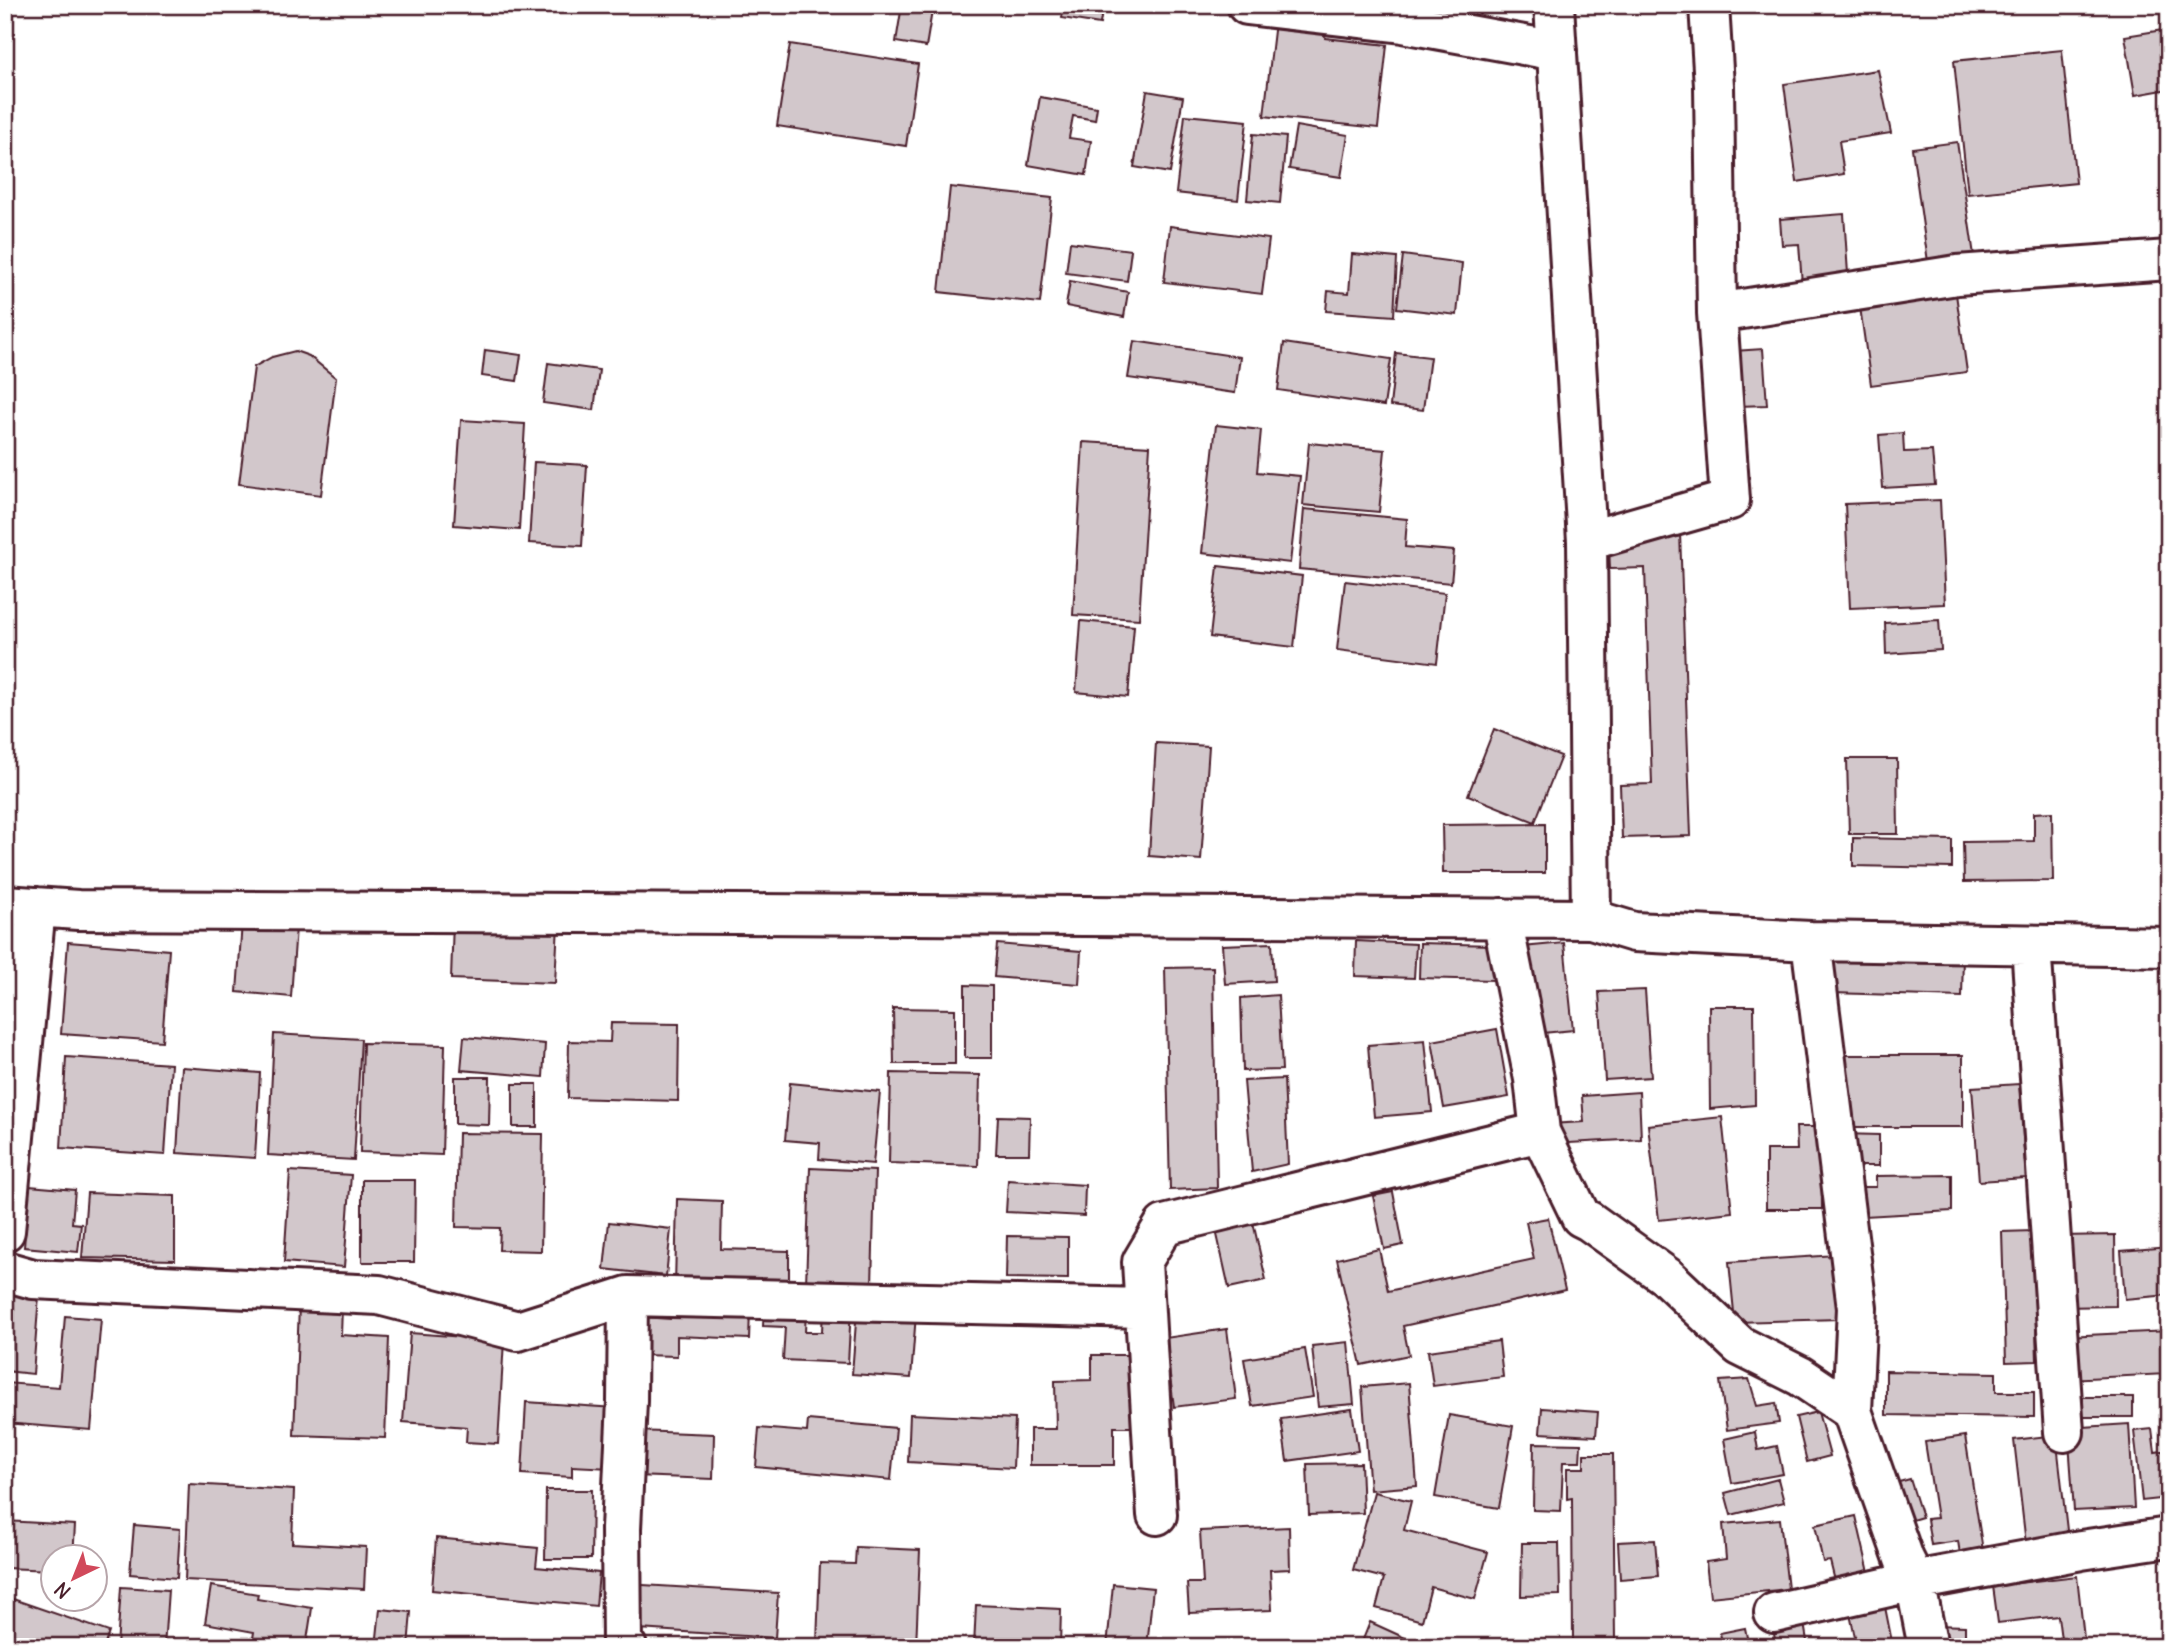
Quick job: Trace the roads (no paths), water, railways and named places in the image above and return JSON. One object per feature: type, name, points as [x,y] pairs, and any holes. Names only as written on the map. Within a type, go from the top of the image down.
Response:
[{"type":"street","points":[[1247,5],[1403,23],[1557,51]]},
{"type":"street","points":[[1555,5],[1587,541],[1591,919]]},
{"type":"street","points":[[1587,541],[1730,500],[1717,313],[1714,86],[1709,5]]},
{"type":"street","points":[[1717,313],[1958,275],[2169,260]]},
{"type":"street","points":[[5,1231],[21,906],[78,910],[1591,919],[1634,932],[1811,941],[2169,947]]},
{"type":"street","points":[[1502,918],[1534,1079],[1540,1132],[1581,1217],[1667,1277],[1740,1346],[1800,1377],[1852,1410]]},
{"type":"street","points":[[1811,941],[1857,1308],[1852,1410],[1903,1559],[1915,1581],[1928,1647]]},
{"type":"street","points":[[2031,945],[2064,1432]]},
{"type":"street","points":[[1157,1516],[1142,1262],[1164,1225],[1540,1132]]},
{"type":"street","points":[[5,1271],[33,1279],[379,1295],[518,1331],[628,1296],[1144,1308]]},
{"type":"street","points":[[627,1647],[621,1646],[621,1529],[627,1401],[628,1296]]},
{"type":"street","points":[[1774,1613],[1915,1581],[2081,1550],[2169,1537]]}]
